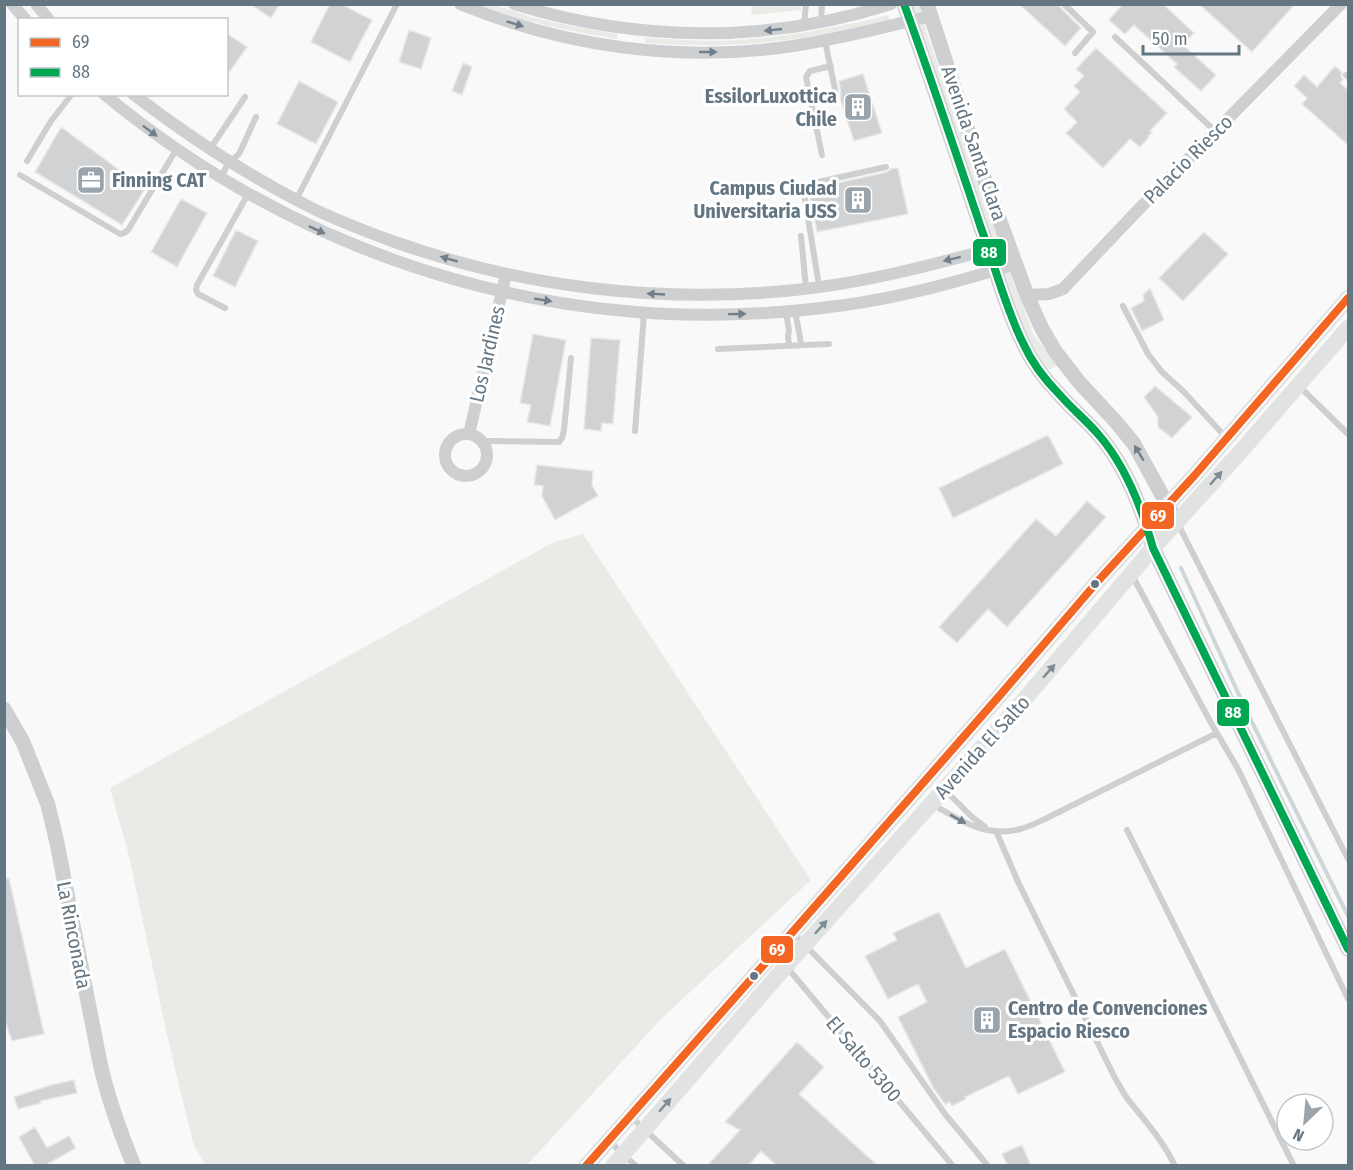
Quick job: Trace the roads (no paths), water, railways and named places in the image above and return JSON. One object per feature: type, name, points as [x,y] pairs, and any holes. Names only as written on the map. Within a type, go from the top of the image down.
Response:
[{"type":"main road","name":"Avenida El Salto","points":[[624,1162],[645,1129],[780,959],[792,933],[1348,298]]},
{"type":"main road","name":"Avenida El Salto","points":[[586,1166],[630,1116],[780,959],[805,945],[1017,708],[1153,548],[1348,328]]},
{"type":"street","points":[[12,4],[24,18]]},
{"type":"street","points":[[36,4],[47,18]]},
{"type":"street","points":[[460,4],[492,17],[579,40],[621,47],[679,51],[737,51],[825,41],[910,21],[929,10]]},
{"type":"street","points":[[514,4],[562,18],[623,29],[727,33],[770,31],[804,26],[891,4]]},
{"type":"street","name":"Avenida Santa Clara","points":[[904,4],[1015,325],[1039,370],[1060,396],[1106,444],[1126,477],[1147,526],[1153,548],[1348,950]]},
{"type":"street","name":"Palacio Riesco","points":[[1027,295],[1049,294],[1063,289],[1341,4]]},
{"type":"street","name":"Avenida Santa Clara","points":[[929,10],[980,167],[1041,327],[1055,351],[1085,389],[1125,432],[1177,521]]},
{"type":"street","points":[[621,47],[623,29]]},
{"type":"street","points":[[642,49],[643,31]]},
{"type":"street","points":[[106,96],[176,150],[263,203],[372,253],[423,271],[501,292],[576,305],[644,312],[723,314],[791,311],[879,300],[940,286],[1016,264]]},
{"type":"street","points":[[136,96],[229,162],[296,200],[332,217],[398,243],[467,265],[580,287],[648,294],[706,295],[778,292],[909,269],[1009,244]]},
{"type":"street","points":[[263,203],[261,191],[270,186]]},
{"type":"street","name":"Los Jardines","points":[[469,434],[506,273]]},
{"type":"street","points":[[791,311],[794,298],[802,289]]},
{"type":"street","points":[[778,292],[791,311]]},
{"type":"street","points":[[469,434],[482,441],[486,448],[486,462],[477,474],[463,477],[450,471],[446,465],[444,452],[446,445],[456,436],[469,434]]},
{"type":"street","name":"La Rinconada","points":[[4,709],[23,742],[48,805],[107,1095],[118,1129],[134,1166]]},
{"type":"lane","points":[[296,200],[397,4]]},
{"type":"lane","points":[[804,26],[806,4]]},
{"type":"lane","points":[[821,22],[822,4]]},
{"type":"lane","points":[[1064,4],[1093,32],[1075,53]]},
{"type":"lane","points":[[1115,37],[1216,132]]},
{"type":"lane","points":[[825,41],[836,94]]},
{"type":"lane","points":[[822,155],[806,77],[810,71],[831,66]]},
{"type":"lane","points":[[27,161],[51,121],[70,96]]},
{"type":"lane","points":[[210,149],[245,97]]},
{"type":"lane","points":[[221,178],[229,162],[239,154],[256,117]]},
{"type":"lane","points":[[20,175],[120,234],[128,230],[176,150]]},
{"type":"lane","points":[[819,286],[804,193],[805,186],[886,167]]},
{"type":"lane","points":[[225,308],[198,294],[197,285],[248,194]]},
{"type":"lane","points":[[801,236],[802,289]]},
{"type":"lane","points":[[1123,306],[1148,354],[1162,372],[1228,437]]},
{"type":"lane","points":[[791,311],[801,336],[801,345]]},
{"type":"lane","points":[[789,346],[791,311]]},
{"type":"lane","points":[[635,431],[644,312]]},
{"type":"lane","points":[[718,349],[828,344]]},
{"type":"lane","points":[[482,441],[559,442],[564,430],[570,358]]},
{"type":"lane","points":[[1299,385],[1348,434]]},
{"type":"lane","points":[[1177,521],[1348,860]]},
{"type":"lane","points":[[1131,574],[1238,769],[1348,999]]},
{"type":"lane","points":[[931,804],[969,825],[987,830],[1022,829],[1217,733]]},
{"type":"lane","points":[[944,789],[987,830]]},
{"type":"lane","points":[[1126,830],[1294,1166]]},
{"type":"lane","points":[[996,831],[1019,884],[1115,1078],[1129,1101],[1156,1134],[1175,1166]]},
{"type":"lane","points":[[792,933],[880,1021],[945,1114],[988,1166]]},
{"type":"lane","name":"El Salto 5300","points":[[780,959],[954,1166]]},
{"type":"lane","points":[[630,1116],[682,1165]]},
{"type":"lane","points":[[608,1140],[624,1162]]},
{"type":"waterway","points":[[1181,568],[1245,708],[1348,916]]},
{"type":"place","name":"EssilorLuxottica Chile","points":[[858,107]]},
{"type":"place","name":"Finning CAT","points":[[91,180]]},
{"type":"place","name":"Campus Ciudad Universitaria USS","points":[[858,200]]},
{"type":"place","name":"Centro de Convenciones Espacio Riesco","points":[[987,1020]]}]
